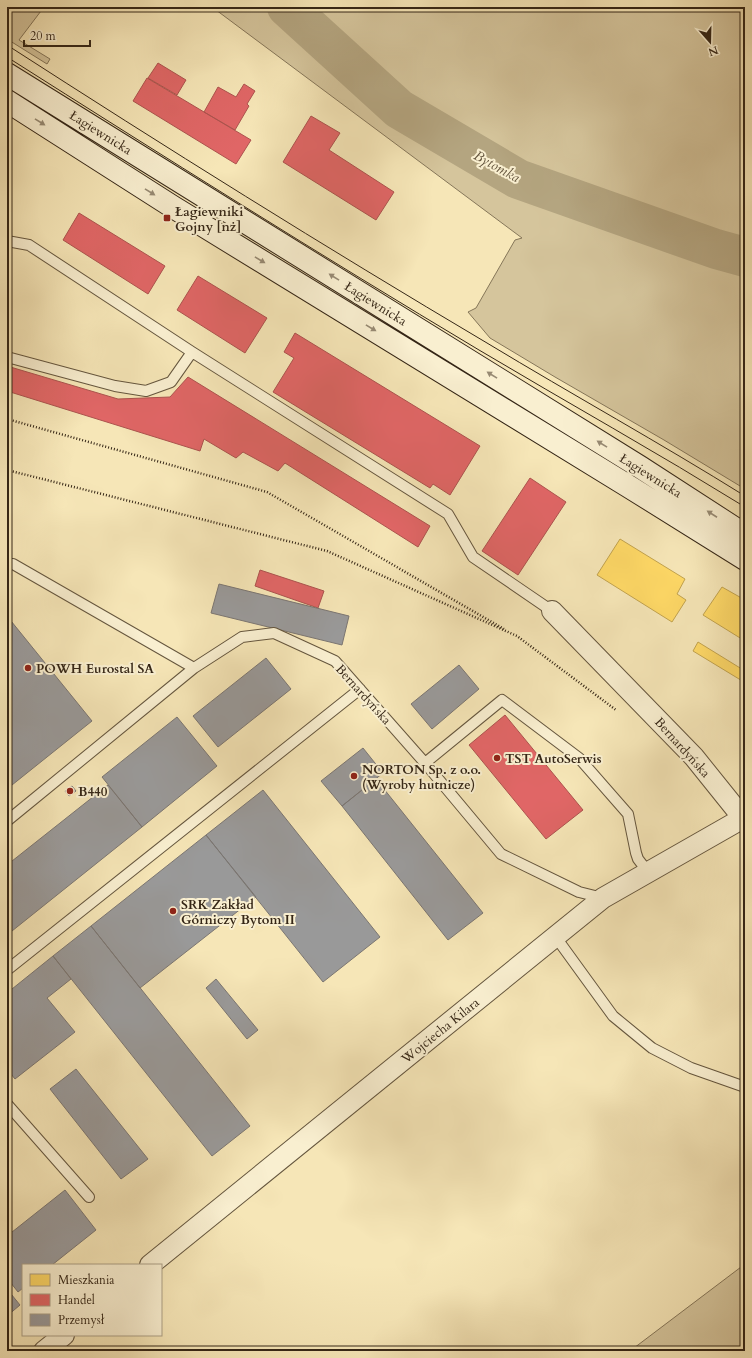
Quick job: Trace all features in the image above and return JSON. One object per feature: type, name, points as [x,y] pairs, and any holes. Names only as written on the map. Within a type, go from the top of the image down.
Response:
[{"type":"main road","name":"Łagiewnicka","points":[[7,74],[633,463],[745,535]]},
{"type":"main road","name":"Łagiewnicka","points":[[7,101],[173,207],[615,477],[745,559]]},
{"type":"street","name":"Bernardyńska","points":[[552,611],[694,757],[744,818]]},
{"type":"street","name":"Wojciecha Kilara","points":[[151,1264],[603,898],[744,818]]},
{"type":"street","points":[[44,1351],[63,1336]]},
{"type":"lane","points":[[7,241],[29,245],[192,352],[448,514],[473,558],[552,611]]},
{"type":"lane","points":[[7,357],[115,386],[146,391],[171,382],[192,352]]},
{"type":"lane","points":[[7,564],[13,564],[194,668]]},
{"type":"lane","name":"Bernardyńska","points":[[7,821],[194,668],[242,637],[274,633],[335,661],[425,763],[501,854],[579,892],[603,898]]},
{"type":"lane","points":[[7,970],[360,689]]},
{"type":"lane","points":[[425,763],[502,700],[579,758],[628,814],[638,859],[648,872]]},
{"type":"lane","points":[[555,936],[613,1016],[652,1048],[691,1068],[745,1087]]},
{"type":"lane","points":[[7,1104],[89,1198]]},
{"type":"path","points":[[7,419],[267,492],[517,636],[618,712]]},
{"type":"path","points":[[7,470],[327,551],[517,636]]},
{"type":"shaded area","points":[[7,7],[44,7],[19,40],[50,59],[47,64],[7,39]]},
{"type":"shaded area","points":[[212,7],[745,7],[745,489],[490,338],[468,312],[476,308],[515,240],[522,238]]},
{"type":"shaded area","points":[[745,1264],[745,1351],[630,1351]]},
{"type":"building: Mieszkania","points":[[620,539],[685,579],[677,594],[686,600],[672,622],[597,575]]},
{"type":"building: Mieszkania","points":[[722,587],[745,600],[745,641],[703,615]]},
{"type":"building: Mieszkania","points":[[698,642],[745,671],[744,682],[693,651]]},
{"type":"building: Handel","points":[[158,63],[186,80],[177,95],[148,78]]},
{"type":"building: Handel","points":[[147,78],[251,140],[236,164],[133,101]]},
{"type":"building: Handel","points":[[244,84],[255,91],[247,104],[249,106],[235,130],[204,112],[218,87],[236,97]]},
{"type":"building: Handel","points":[[311,116],[340,133],[329,150],[394,192],[376,220],[283,162]]},
{"type":"building: Handel","points":[[79,213],[165,266],[148,294],[63,240]]},
{"type":"building: Handel","points":[[198,276],[267,318],[245,353],[177,310]]},
{"type":"building: Handel","points":[[295,333],[480,446],[450,495],[433,484],[430,488],[273,392],[294,358],[284,352]]},
{"type":"building: Handel","points":[[7,366],[118,399],[170,397],[188,377],[430,526],[418,547],[285,463],[278,471],[243,452],[236,458],[204,439],[200,451],[7,391]]},
{"type":"building: Handel","points":[[530,478],[566,502],[518,575],[482,551]]},
{"type":"building: Handel","points":[[260,570],[324,591],[318,608],[255,586]]},
{"type":"building: Handel","points":[[505,715],[583,810],[546,839],[469,745]]},
{"type":"building: Przemysł","points":[[219,584],[349,616],[342,645],[211,613]]},
{"type":"building: Przemysł","name":"POWH Eurostal SA","points":[[7,616],[92,721],[7,789]]},
{"type":"building: Przemysł","points":[[266,658],[291,689],[218,747],[193,716]]},
{"type":"building: Przemysł","points":[[459,665],[479,689],[432,729],[411,704]]},
{"type":"building: Przemysł","points":[[177,717],[217,766],[142,827],[102,777]]},
{"type":"building: Przemysł","name":"NORTON Sp. z o.o. (Wyroby hutnicze)","points":[[363,748],[383,773],[342,806],[321,781]]},
{"type":"building: Przemysł","points":[[376,779],[483,913],[448,940],[342,806]]},
{"type":"building: Przemysł","points":[[108,785],[142,827],[7,935],[7,865]]},
{"type":"building: Przemysł","name":"B440","points":[[72,786],[76,791],[69,796],[65,791]]},
{"type":"building: Przemysł","points":[[263,790],[380,937],[323,982],[206,835]]},
{"type":"building: Przemysł","name":"SRK Zakład Górniczy Bytom II","points":[[206,835],[256,897],[140,988],[91,926]]},
{"type":"building: Przemysł","points":[[91,926],[250,1126],[212,1156],[53,956]]},
{"type":"building: Przemysł","points":[[53,956],[71,979],[47,998],[75,1032],[15,1079],[7,1069],[7,993]]},
{"type":"building: Przemysł","points":[[216,979],[258,1030],[247,1039],[206,988]]},
{"type":"building: Przemysł","points":[[76,1069],[148,1159],[121,1179],[50,1089]]},
{"type":"building: Przemysł","points":[[65,1190],[96,1230],[53,1264],[22,1264],[22,1289],[18,1292],[7,1278],[7,1236]]},
{"type":"building: Przemysł","points":[[7,1289],[20,1305],[7,1316]]},
{"type":"waterway","name":"Bytomka","points":[[287,7],[399,109],[518,179],[716,249],[745,257]]},
{"type":"tram line","points":[[7,45],[186,159],[366,270],[745,496]]},
{"type":"tram line","points":[[7,57],[360,278],[745,507]]},
{"type":"place","name":"Łagiewniki Gojny [nż]","points":[[167,218]]},
{"type":"place","name":"POWH Eurostal SA","points":[[28,668]]},
{"type":"place","name":"TST AutoSerwis","points":[[497,758]]},
{"type":"place","name":"NORTON Sp. z o.o. (Wyroby hutnicze)","points":[[354,776]]},
{"type":"place","name":"B440","points":[[70,791]]},
{"type":"place","name":"SRK Zakład Górniczy Bytom II","points":[[173,911]]}]
